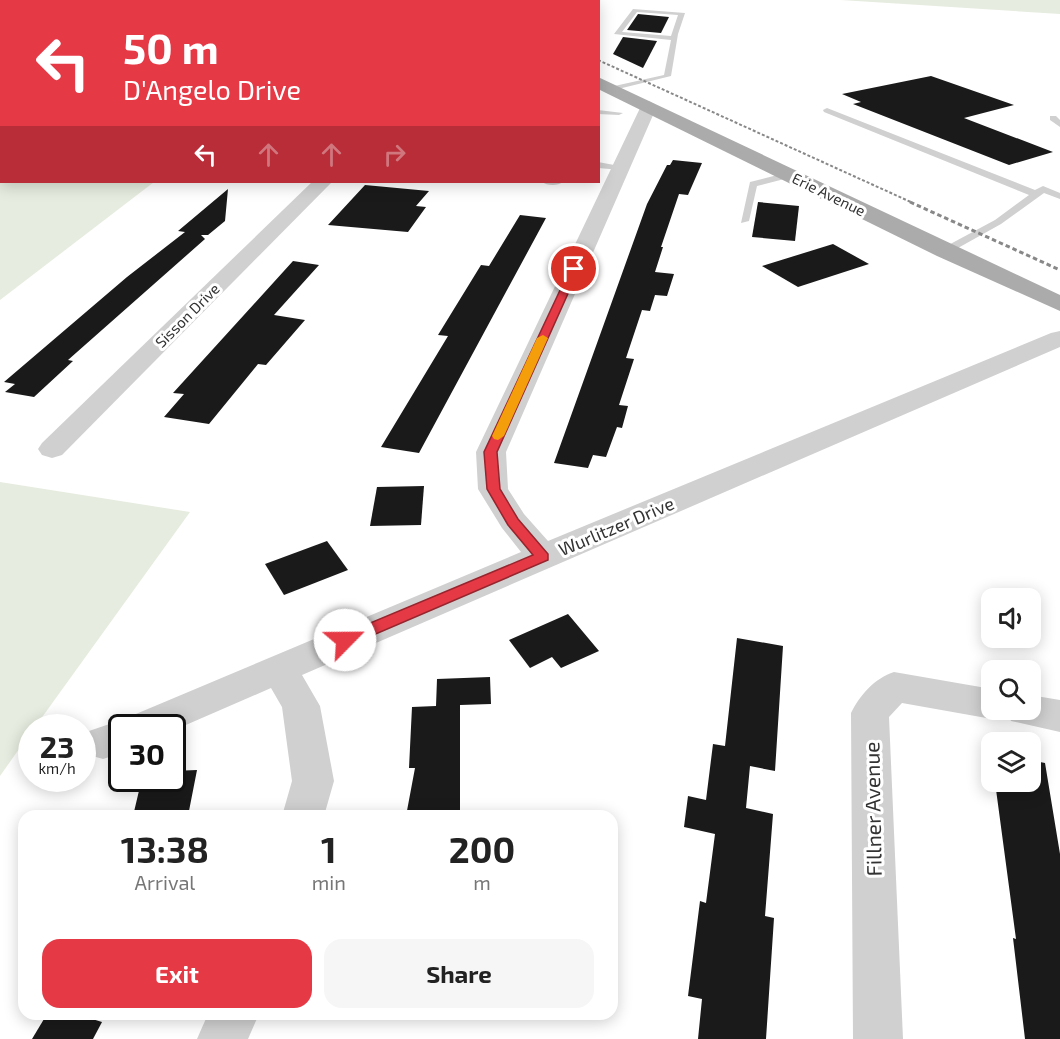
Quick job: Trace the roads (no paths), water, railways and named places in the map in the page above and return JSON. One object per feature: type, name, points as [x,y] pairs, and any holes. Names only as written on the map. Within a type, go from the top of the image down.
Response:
[{"type":"main road","name":"Erie Avenue","points":[[603,85],[945,251],[1060,304]]},
{"type":"street","points":[[543,557],[513,522],[493,489],[491,452],[610,166],[649,106]]},
{"type":"street","name":"Sisson Drive","points":[[52,449],[321,183]]},
{"type":"street","name":"Wurlitzer Drive","points":[[172,714],[1060,338]]},
{"type":"street","points":[[279,668],[301,706],[313,781],[305,810]]},
{"type":"street","name":"Fillner Avenue","points":[[878,1039],[870,713],[894,687],[981,702]]},
{"type":"street","points":[[1041,713],[1060,716]]},
{"type":"street","points":[[222,1039],[231,1020]]},
{"type":"lane","points":[[603,85],[667,76],[674,38],[682,14],[635,10],[617,34],[674,38]]},
{"type":"lane","points":[[827,110],[1040,192],[1060,196]]},
{"type":"lane","points":[[600,112],[619,113]]},
{"type":"lane","points":[[1053,118],[1060,125]]},
{"type":"lane","points":[[744,221],[753,184],[789,174]]},
{"type":"lane","points":[[945,251],[998,222],[1060,180]]},
{"type":"railway","points":[[600,61],[913,203]]},
{"type":"railway","points":[[910,202],[1060,270]]}]
